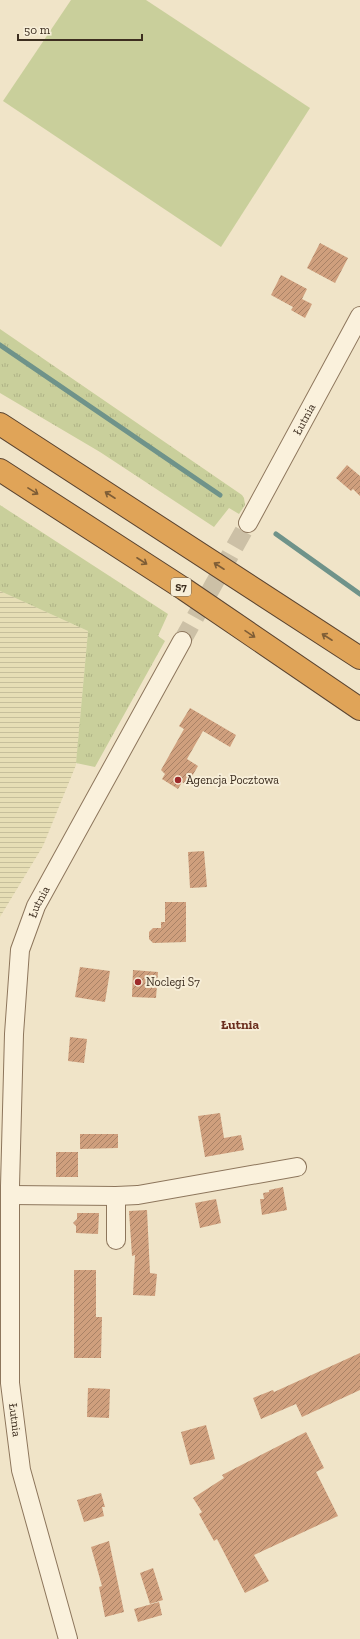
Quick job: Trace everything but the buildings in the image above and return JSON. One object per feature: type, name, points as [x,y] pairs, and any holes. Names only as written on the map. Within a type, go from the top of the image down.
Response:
[{"type":"highway","points":[[0,424],[360,658]]},
{"type":"highway","name":"S7","points":[[0,470],[178,584],[360,708]]},
{"type":"street","name":"Łutnia","points":[[248,523],[360,316]]},
{"type":"street","name":"Łutnia","points":[[68,1639],[21,1470],[10,1383],[7,1189],[14,1034],[20,950],[36,906],[182,641]]},
{"type":"street","points":[[7,1189],[116,1196],[138,1195],[297,1167]]},
{"type":"street","points":[[116,1196],[116,1240]]},
{"type":"shaded area","points":[[0,591],[88,631],[76,765],[43,846],[0,917]]},
{"type":"green space","points":[[71,0],[146,0],[310,108],[221,247],[3,101]]},
{"type":"green space","points":[[0,329],[242,495],[245,505],[239,514],[229,508],[214,527],[100,452],[0,393]]},
{"type":"green space","points":[[0,505],[168,614],[158,636],[165,641],[95,767],[76,763],[88,631],[0,591]]},
{"type":"waterway","points":[[0,345],[220,495]]},
{"type":"waterway","points":[[276,534],[360,594]]},
{"type":"tunnel","points":[[182,641],[248,523]]},
{"type":"place","name":"Agencja Pocztowa","points":[[178,780]]},
{"type":"place","name":"Noclegi S7","points":[[138,982]]},
{"type":"district","name":"Łutnia","points":[[240,1024]]}]
